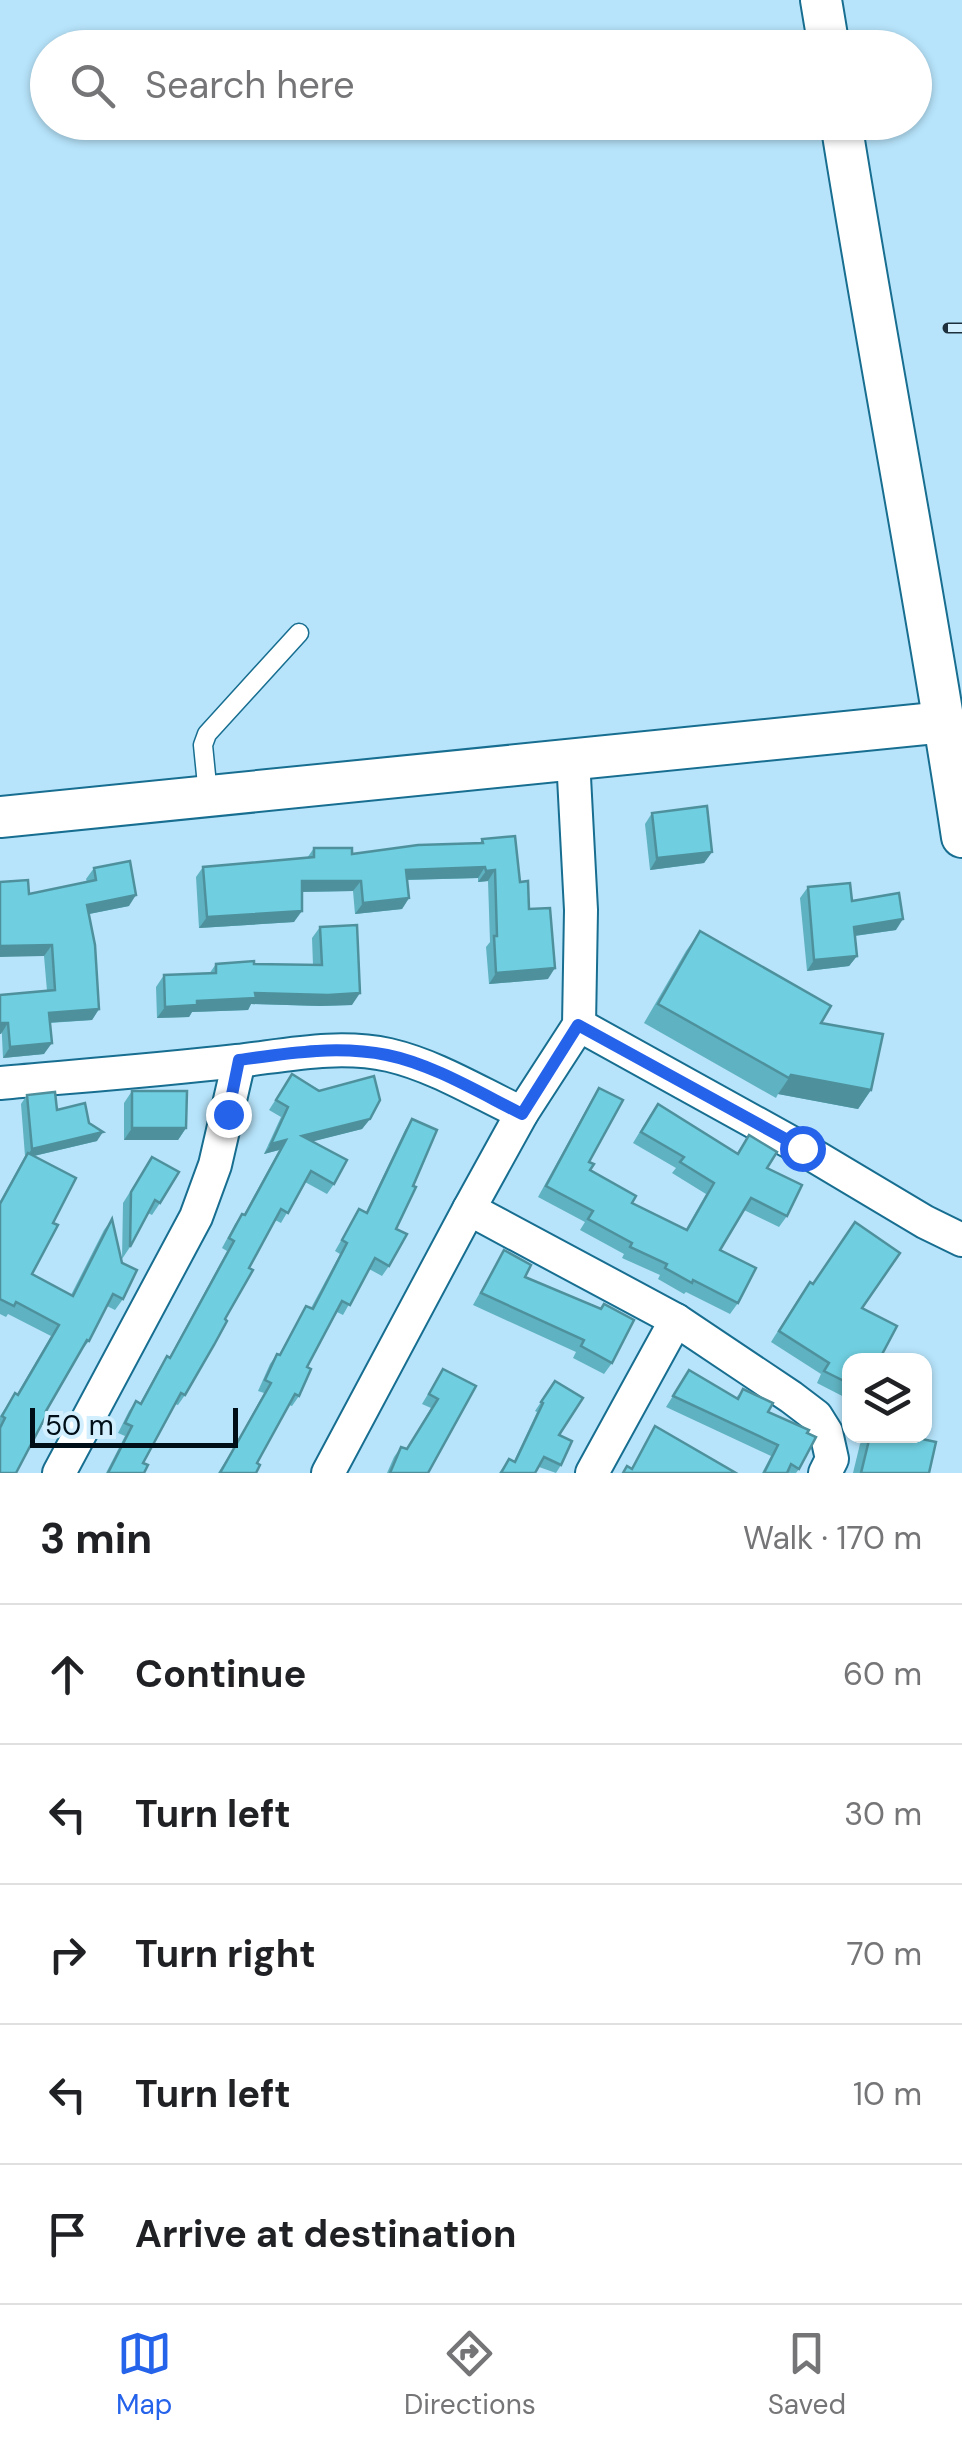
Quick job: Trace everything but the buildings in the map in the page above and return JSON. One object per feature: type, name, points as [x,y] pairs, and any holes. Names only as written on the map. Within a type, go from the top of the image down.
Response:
[{"type":"street","points":[[822,0],[826,30]]},
{"type":"street","points":[[844,140],[866,283],[953,721],[962,837]]},
{"type":"street","points":[[0,817],[953,721]]},
{"type":"street","points":[[328,1473],[522,1114],[578,1025],[581,910],[573,758]]},
{"type":"street","points":[[578,1025],[962,1240]]},
{"type":"street","points":[[0,1083],[301,1051],[346,1051],[386,1055],[419,1064],[522,1114]]},
{"type":"street","points":[[58,1473],[196,1217],[220,1148],[239,1060]]},
{"type":"street","points":[[469,1209],[676,1320],[816,1416],[826,1432],[832,1458],[825,1473]]},
{"type":"street","points":[[592,1473],[676,1320]]},
{"type":"lane","points":[[208,795],[203,745],[207,734],[300,632]]},
{"type":"railway","points":[[948,328],[962,328]]},
{"type":"route","points":[[228,1114],[239,1060],[301,1051],[346,1051],[386,1055],[419,1064],[522,1114],[578,1025],[802,1148]]}]
